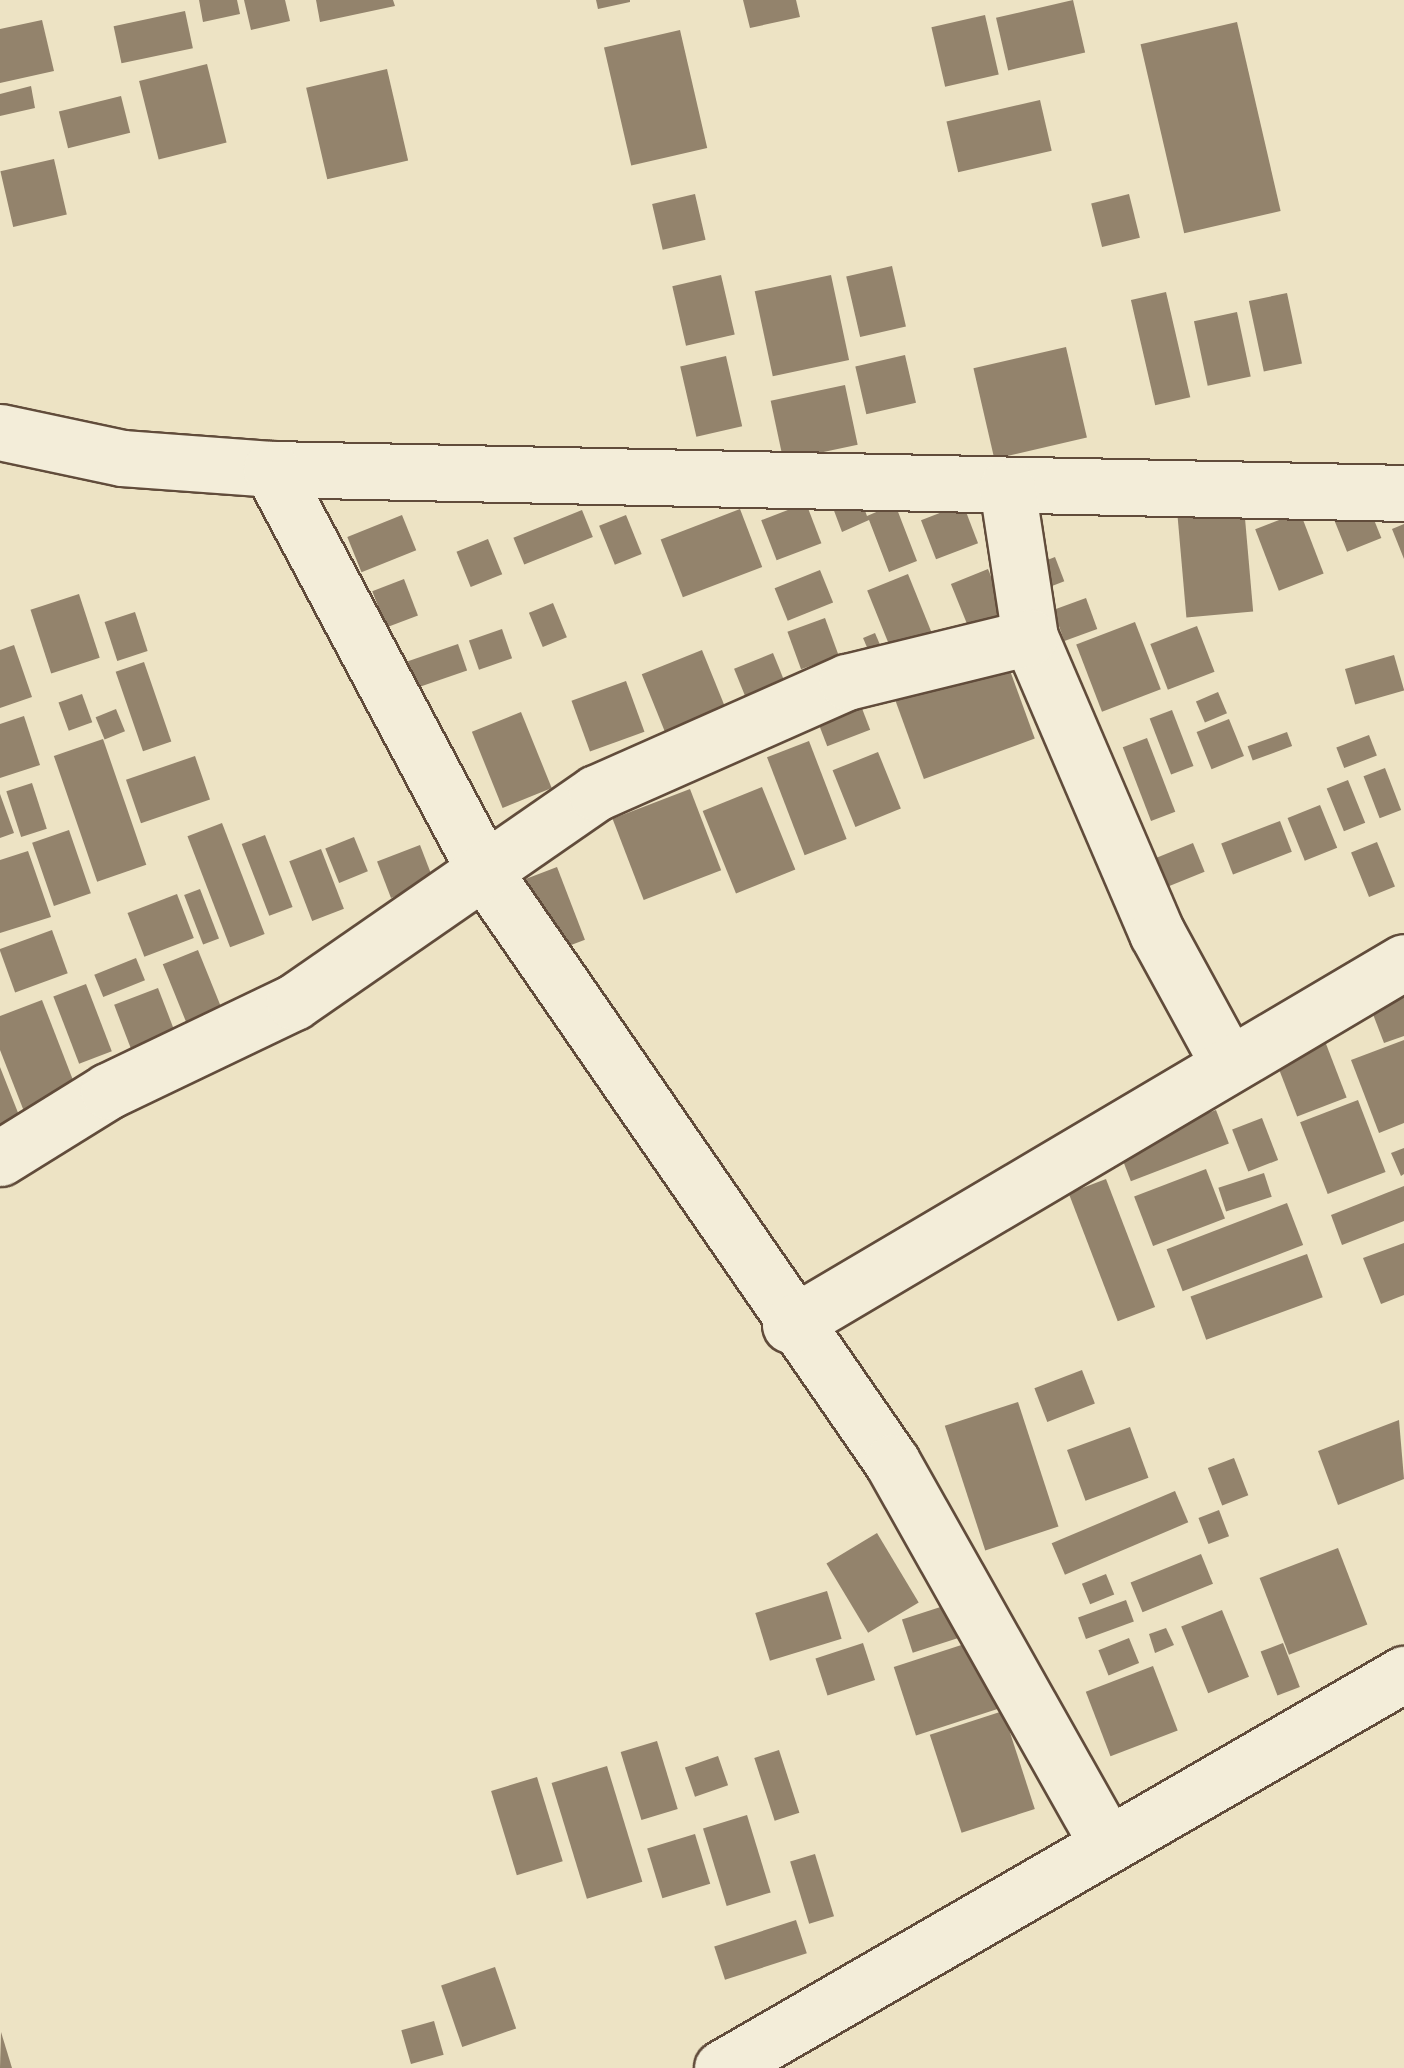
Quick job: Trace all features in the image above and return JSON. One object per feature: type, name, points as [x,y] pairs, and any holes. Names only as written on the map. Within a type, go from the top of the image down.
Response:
[{"type":"street","points":[[0,432],[122,458],[271,469],[1404,493]]},
{"type":"street","points":[[271,469],[487,876],[790,1325],[892,1462],[1105,1840]]},
{"type":"street","points":[[1007,487],[1030,638],[1157,933],[1228,1063]]},
{"type":"street","points":[[0,1158],[108,1091],[294,1002],[487,876],[596,793],[829,690],[1030,638]]},
{"type":"street","points":[[790,1325],[1404,962]]},
{"type":"street","points":[[722,2068],[1105,1840],[1404,1674]]},
{"type":"building","points":[[199,0],[237,0],[240,14],[203,22]]},
{"type":"building","points":[[244,0],[285,0],[290,21],[251,30]]},
{"type":"building","points":[[316,0],[393,0],[395,6],[320,22]]},
{"type":"building","points":[[596,0],[630,0],[630,2],[598,9]]},
{"type":"building","points":[[743,0],[796,0],[800,17],[750,28]]},
{"type":"building","points":[[1073,0],[1085,53],[1008,70],[996,18]]},
{"type":"building","points":[[185,11],[193,48],[121,63],[114,26]]},
{"type":"building","points":[[985,15],[999,74],[945,87],[931,27]]},
{"type":"building","points":[[42,20],[54,71],[0,83],[0,29]]},
{"type":"building","points":[[1237,22],[1281,211],[1184,233],[1141,44]]},
{"type":"building","points":[[680,30],[707,148],[631,165],[604,48]]},
{"type":"building","points":[[207,64],[227,143],[159,160],[139,81]]},
{"type":"building","points":[[387,69],[408,161],[327,179],[306,88]]},
{"type":"building","points":[[31,86],[35,108],[0,116],[0,94]]},
{"type":"building","points":[[121,96],[130,133],[68,148],[59,111]]},
{"type":"building","points":[[1040,100],[1052,151],[958,172],[946,122]]},
{"type":"building","points":[[54,159],[67,215],[13,227],[0,171]]},
{"type":"building","points":[[695,194],[706,240],[663,250],[652,204]]},
{"type":"building","points":[[1129,194],[1140,238],[1102,247],[1091,203]]},
{"type":"building","points":[[892,266],[906,326],[860,337],[846,277]]},
{"type":"building","points":[[721,275],[735,334],[686,346],[672,286]]},
{"type":"building","points":[[831,275],[849,360],[773,376],[755,291]]},
{"type":"building","points":[[1166,292],[1190,397],[1155,405],[1131,300]]},
{"type":"building","points":[[1287,293],[1302,363],[1264,372],[1249,301]]},
{"type":"building","points":[[1237,312],[1251,377],[1208,386],[1194,321]]},
{"type":"building","points":[[1066,347],[1087,438],[994,459],[973,368]]},
{"type":"building","points":[[905,355],[916,403],[866,414],[855,366]]},
{"type":"building","points":[[726,356],[742,426],[696,437],[680,367]]},
{"type":"building","points":[[845,385],[858,445],[783,460],[771,401]]},
{"type":"building","points":[[860,497],[867,516],[895,504],[917,561],[889,572],[869,520],[842,532],[833,508]]},
{"type":"building","points":[[1366,500],[1381,538],[1347,552],[1332,514]]},
{"type":"building","points":[[806,503],[821,543],[777,560],[761,520]]},
{"type":"building","points":[[963,504],[978,543],[936,559],[921,520]]},
{"type":"building","points":[[1244,507],[1253,612],[1186,617],[1177,513]]},
{"type":"building","points":[[740,509],[762,567],[683,597],[661,539]]},
{"type":"building","points":[[582,510],[593,537],[524,565],[513,538]]},
{"type":"building","points":[[1300,512],[1324,574],[1279,591],[1255,529]]},
{"type":"building","points":[[402,515],[416,550],[362,572],[347,537]]},
{"type":"building","points":[[626,515],[642,554],[615,565],[599,526]]},
{"type":"building","points":[[1404,524],[1404,559],[1392,529]]},
{"type":"building","points":[[488,539],[502,574],[471,587],[456,552]]},
{"type":"building","points":[[1055,557],[1064,581],[1048,588],[1038,563]]},
{"type":"building","points":[[988,569],[1007,617],[970,632],[951,584]]},
{"type":"building","points":[[820,570],[833,602],[788,621],[775,588]]},
{"type":"building","points":[[908,574],[932,632],[891,649],[867,590]]},
{"type":"building","points":[[404,579],[418,615],[386,628],[372,591]]},
{"type":"building","points":[[79,594],[100,658],[51,673],[30,610]]},
{"type":"building","points":[[1086,598],[1097,629],[1064,641],[1053,610]]},
{"type":"building","points":[[553,603],[567,637],[543,647],[529,613]]},
{"type":"building","points":[[135,612],[148,651],[117,661],[105,622]]},
{"type":"building","points":[[825,618],[839,656],[801,669],[787,632]]},
{"type":"building","points":[[1135,622],[1161,689],[1102,712],[1076,645]]},
{"type":"building","points":[[1197,626],[1215,672],[1168,690],[1150,644]]},
{"type":"building","points":[[502,629],[512,658],[479,670],[469,640]]},
{"type":"building","points":[[875,633],[885,656],[873,661],[863,638]]},
{"type":"building","points":[[458,644],[467,670],[417,688],[408,661]]},
{"type":"building","points":[[14,645],[32,697],[0,708],[0,650]]},
{"type":"building","points":[[702,650],[731,722],[671,747],[642,674]]},
{"type":"building","points":[[773,653],[788,690],[749,706],[734,669]]},
{"type":"building","points":[[1004,654],[1035,739],[924,779],[893,694]]},
{"type":"building","points":[[1394,655],[1404,691],[1355,705],[1345,669]]},
{"type":"building","points":[[144,662],[171,741],[143,751],[116,672]]},
{"type":"building","points":[[626,681],[644,732],[590,752],[571,701]]},
{"type":"building","points":[[1218,692],[1227,713],[1205,723],[1196,701]]},
{"type":"building","points":[[82,694],[92,722],[69,731],[59,703]]},
{"type":"building","points":[[858,698],[870,730],[827,746],[815,714]]},
{"type":"building","points":[[116,709],[125,731],[105,739],[96,717]]},
{"type":"building","points":[[1172,710],[1194,766],[1171,775],[1150,719]]},
{"type":"building","points":[[521,712],[552,788],[503,808],[472,732]]},
{"type":"building","points":[[24,716],[40,765],[0,778],[0,724]]},
{"type":"building","points":[[1229,719],[1244,756],[1212,769],[1197,732]]},
{"type":"building","points":[[1287,732],[1292,746],[1253,760],[1248,746]]},
{"type":"building","points":[[1369,735],[1377,756],[1344,768],[1336,748]]},
{"type":"building","points":[[1147,738],[1175,812],[1151,821],[1123,747]]},
{"type":"building","points":[[103,739],[146,865],[97,882],[54,756]]},
{"type":"building","points":[[809,741],[847,839],[805,855],[767,757]]},
{"type":"building","points":[[878,752],[901,809],[855,827],[833,770]]},
{"type":"building","points":[[195,756],[210,799],[141,823],[126,780]]},
{"type":"building","points":[[1385,768],[1401,810],[1380,818],[1364,776]]},
{"type":"building","points":[[1348,780],[1365,823],[1344,831],[1327,789]]},
{"type":"building","points":[[32,783],[47,829],[21,837],[6,791]]},
{"type":"building","points":[[762,787],[795,870],[736,893],[703,811]]},
{"type":"building","points":[[690,789],[721,870],[644,900],[613,819]]},
{"type":"building","points":[[0,794],[14,833],[0,838]]},
{"type":"building","points":[[1320,805],[1337,848],[1305,861],[1288,818]]},
{"type":"building","points":[[1280,821],[1292,852],[1233,874],[1221,844]]},
{"type":"building","points":[[222,823],[265,934],[230,947],[187,836]]},
{"type":"building","points":[[69,830],[91,893],[54,906],[32,843]]},
{"type":"building","points":[[265,835],[293,907],[269,916],[242,844]]},
{"type":"building","points":[[354,837],[368,871],[339,883],[325,849]]},
{"type":"building","points":[[1377,842],[1395,887],[1369,897],[1351,852]]},
{"type":"building","points":[[1193,843],[1205,872],[1162,889],[1150,860]]},
{"type":"building","points":[[420,845],[434,881],[391,898],[377,861]]},
{"type":"building","points":[[321,849],[344,909],[312,921],[289,861]]},
{"type":"building","points":[[28,851],[51,917],[0,933],[0,860]]},
{"type":"building","points":[[557,867],[585,940],[552,952],[524,880]]},
{"type":"building","points":[[200,889],[219,938],[203,945],[184,895]]},
{"type":"building","points":[[177,894],[194,938],[144,957],[128,913]]},
{"type":"building","points":[[52,930],[68,973],[15,992],[0,949]]},
{"type":"building","points":[[198,950],[223,1013],[188,1027],[163,964]]},
{"type":"building","points":[[136,958],[145,980],[103,997],[94,975]]},
{"type":"building","points":[[1404,981],[1404,1036],[1384,1043],[1366,996]]},
{"type":"building","points":[[86,984],[112,1051],[79,1064],[53,997]]},
{"type":"building","points":[[158,988],[177,1037],[133,1054],[114,1005]]},
{"type":"building","points":[[42,1000],[78,1093],[25,1114],[0,1050],[0,1016]]},
{"type":"building","points":[[1323,1036],[1347,1098],[1297,1117],[1274,1055]]},
{"type":"building","points":[[1404,1040],[1404,1123],[1379,1133],[1351,1060]]},
{"type":"building","points":[[0,1067],[26,1133],[0,1143]]},
{"type":"building","points":[[1358,1100],[1386,1172],[1328,1194],[1300,1122]]},
{"type":"building","points":[[1216,1110],[1229,1144],[1131,1181],[1118,1148]]},
{"type":"building","points":[[1262,1118],[1278,1160],[1248,1171],[1232,1129]]},
{"type":"building","points":[[1404,1148],[1404,1174],[1401,1176],[1391,1153]]},
{"type":"building","points":[[1206,1169],[1225,1218],[1153,1246],[1134,1197]]},
{"type":"building","points":[[1264,1173],[1272,1197],[1226,1212],[1218,1188]]},
{"type":"building","points":[[1106,1179],[1155,1307],[1118,1321],[1069,1193]]},
{"type":"building","points":[[1404,1186],[1404,1221],[1342,1245],[1331,1215]]},
{"type":"building","points":[[1287,1203],[1303,1245],[1183,1291],[1167,1249]]},
{"type":"building","points":[[1404,1243],[1404,1295],[1381,1304],[1363,1258]]},
{"type":"building","points":[[1307,1254],[1323,1297],[1206,1340],[1190,1296]]},
{"type":"building","points":[[1082,1370],[1095,1404],[1047,1422],[1034,1388]]},
{"type":"building","points":[[1018,1402],[1058,1527],[985,1550],[945,1426]]},
{"type":"building","points":[[1399,1420],[1404,1479],[1338,1505],[1318,1451]]},
{"type":"building","points":[[1130,1427],[1148,1478],[1086,1501],[1067,1450]]},
{"type":"building","points":[[1234,1458],[1248,1495],[1222,1505],[1208,1468]]},
{"type":"building","points":[[1175,1491],[1188,1522],[1065,1575],[1052,1543]]},
{"type":"building","points":[[1219,1510],[1229,1536],[1208,1544],[1198,1518]]},
{"type":"building","points":[[877,1533],[919,1602],[868,1633],[826,1563]]},
{"type":"building","points":[[1338,1548],[1367,1625],[1289,1655],[1260,1578]]},
{"type":"building","points":[[1201,1554],[1213,1584],[1143,1612],[1131,1582]]},
{"type":"building","points":[[1106,1574],[1114,1594],[1090,1604],[1082,1584]]},
{"type":"building","points":[[827,1591],[842,1639],[770,1661],[755,1613]]},
{"type":"building","points":[[1126,1600],[1134,1622],[1086,1639],[1078,1617]]},
{"type":"building","points":[[959,1601],[970,1634],[913,1653],[902,1620]]},
{"type":"building","points":[[1222,1610],[1249,1677],[1208,1693],[1181,1626]]},
{"type":"building","points":[[1166,1628],[1174,1645],[1155,1653],[1149,1634]]},
{"type":"building","points":[[986,1637],[1008,1705],[916,1735],[894,1667]]},
{"type":"building","points":[[1129,1638],[1139,1663],[1109,1675],[1098,1650]]},
{"type":"building","points":[[863,1643],[875,1680],[827,1696],[815,1658]]},
{"type":"building","points":[[1283,1643],[1300,1687],[1277,1695],[1261,1652]]},
{"type":"building","points":[[1153,1666],[1178,1730],[1111,1756],[1086,1692]]},
{"type":"building","points":[[1003,1711],[1035,1809],[962,1833],[930,1735]]},
{"type":"building","points":[[657,1741],[678,1809],[641,1820],[621,1752]]},
{"type":"building","points":[[779,1750],[799,1813],[775,1821],[754,1758]]},
{"type":"building","points":[[718,1756],[728,1785],[695,1797],[685,1767]]},
{"type":"building","points":[[607,1766],[642,1882],[587,1899],[552,1783]]},
{"type":"building","points":[[537,1777],[563,1861],[517,1875],[491,1791]]},
{"type":"building","points":[[747,1815],[771,1892],[727,1906],[703,1828]]},
{"type":"building","points":[[695,1834],[710,1884],[662,1898],[647,1849]]},
{"type":"building","points":[[815,1854],[834,1916],[809,1924],[790,1862]]},
{"type":"building","points":[[796,1920],[807,1953],[725,1980],[714,1947]]},
{"type":"building","points":[[495,1967],[516,2028],[462,2047],[441,1986]]},
{"type":"building","points":[[434,2021],[444,2055],[411,2064],[401,2030]]},
{"type":"building","points":[[1,2032],[12,2068],[0,2068]]}]
